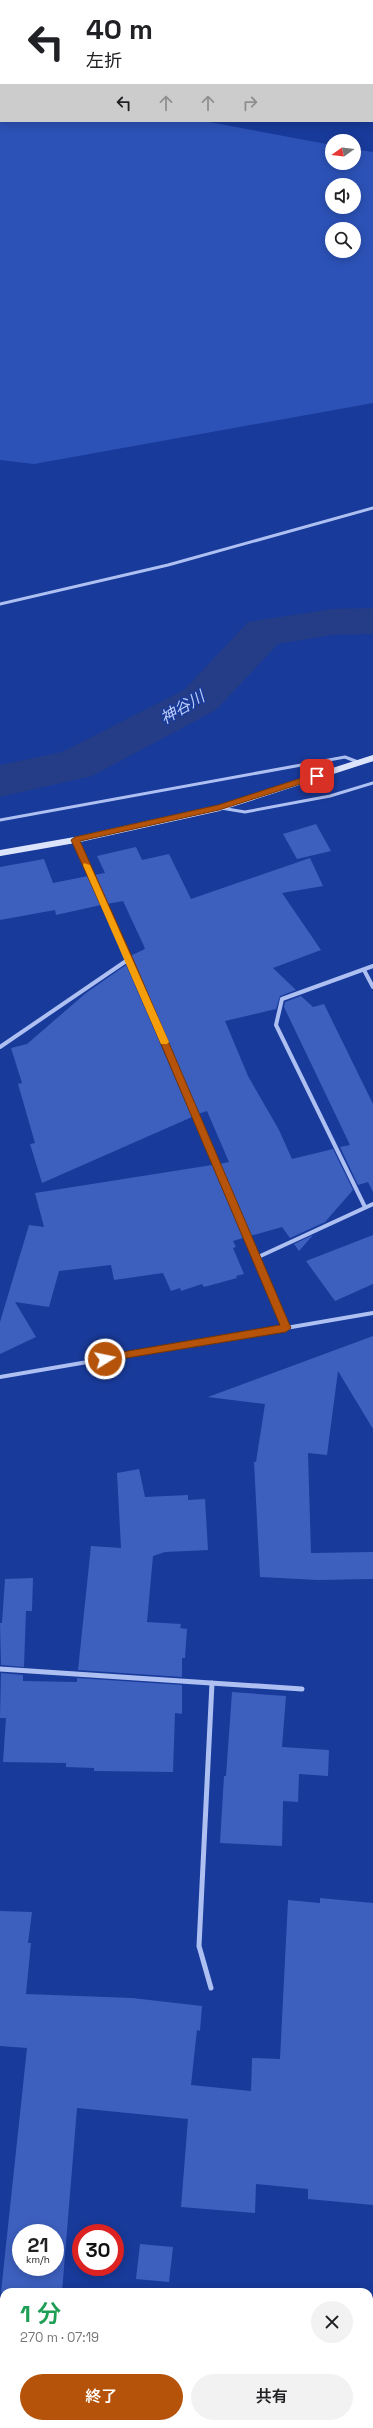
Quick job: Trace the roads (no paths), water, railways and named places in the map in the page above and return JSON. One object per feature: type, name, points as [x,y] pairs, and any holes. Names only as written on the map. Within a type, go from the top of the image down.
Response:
[{"type":"street","points":[[0,604],[168,565],[373,508]]},
{"type":"street","points":[[0,820],[345,757],[358,762]]},
{"type":"street","points":[[0,852],[75,840],[219,808],[373,758]]},
{"type":"street","points":[[219,808],[245,812],[330,796],[373,783]]},
{"type":"street","points":[[366,785],[373,787]]},
{"type":"street","points":[[75,840],[129,959],[286,1328]]},
{"type":"street","points":[[0,1047],[129,959]]},
{"type":"street","points":[[365,1207],[276,1025],[282,999],[373,966]]},
{"type":"street","points":[[364,970],[373,987]]},
{"type":"street","points":[[256,1258],[373,1204]]},
{"type":"street","points":[[0,1377],[373,1313]]},
{"type":"street","points":[[0,1669],[302,1689]]},
{"type":"street","points":[[211,1988],[199,1946],[212,1683]]},
{"type":"waterway","name":"神谷川","points":[[0,781],[75,765],[200,700],[264,632],[332,622],[373,621]]}]
